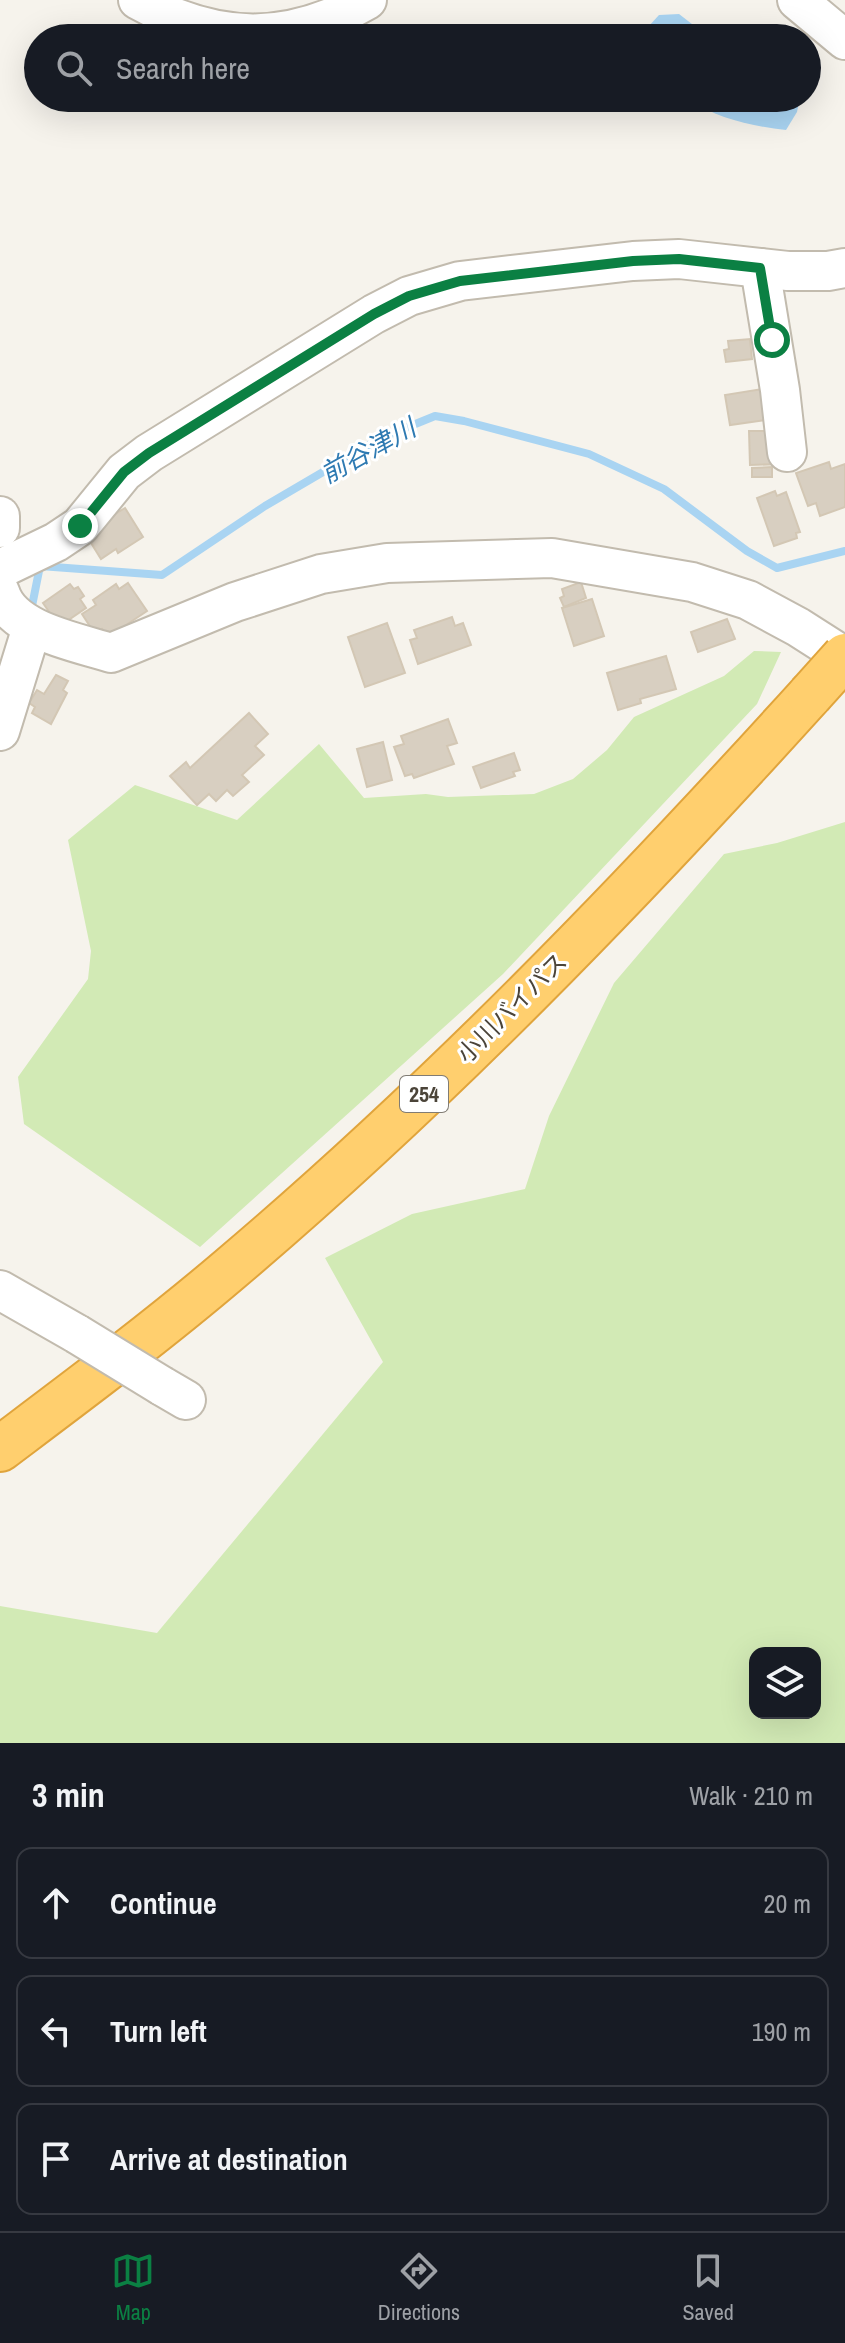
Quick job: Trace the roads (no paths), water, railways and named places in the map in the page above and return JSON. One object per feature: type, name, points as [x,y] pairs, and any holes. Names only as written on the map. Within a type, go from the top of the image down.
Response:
[{"type":"highway","name":"小川バイパス","points":[[0,1449],[218,1279],[361,1154],[596,925],[845,657]]},
{"type":"street","points":[[138,0],[160,12],[195,24]]},
{"type":"street","points":[[310,24],[343,14],[367,0]]},
{"type":"street","points":[[797,0],[845,40]]},
{"type":"street","points":[[0,569],[56,542],[80,526],[124,472],[149,453],[374,314],[409,296],[460,281],[633,261],[679,259],[760,268],[828,271],[845,268]]},
{"type":"street","points":[[760,268],[787,452]]},
{"type":"street","points":[[0,516],[0,528]]},
{"type":"street","points":[[0,592],[14,617],[32,627],[111,653],[235,602],[321,574],[387,563],[552,558],[692,582],[748,600],[845,657]]},
{"type":"street","points":[[0,731],[32,627]]},
{"type":"street","points":[[0,1290],[174,1393]]},
{"type":"water","points":[[679,14],[692,24],[651,24],[659,15]]},
{"type":"water","points":[[713,112],[797,112],[786,130],[735,120]]},
{"type":"waterway","name":"前谷津川","points":[[29,611],[40,566],[162,575],[265,506],[381,438],[435,416],[589,454],[664,489],[747,551],[777,568],[845,551]]}]
